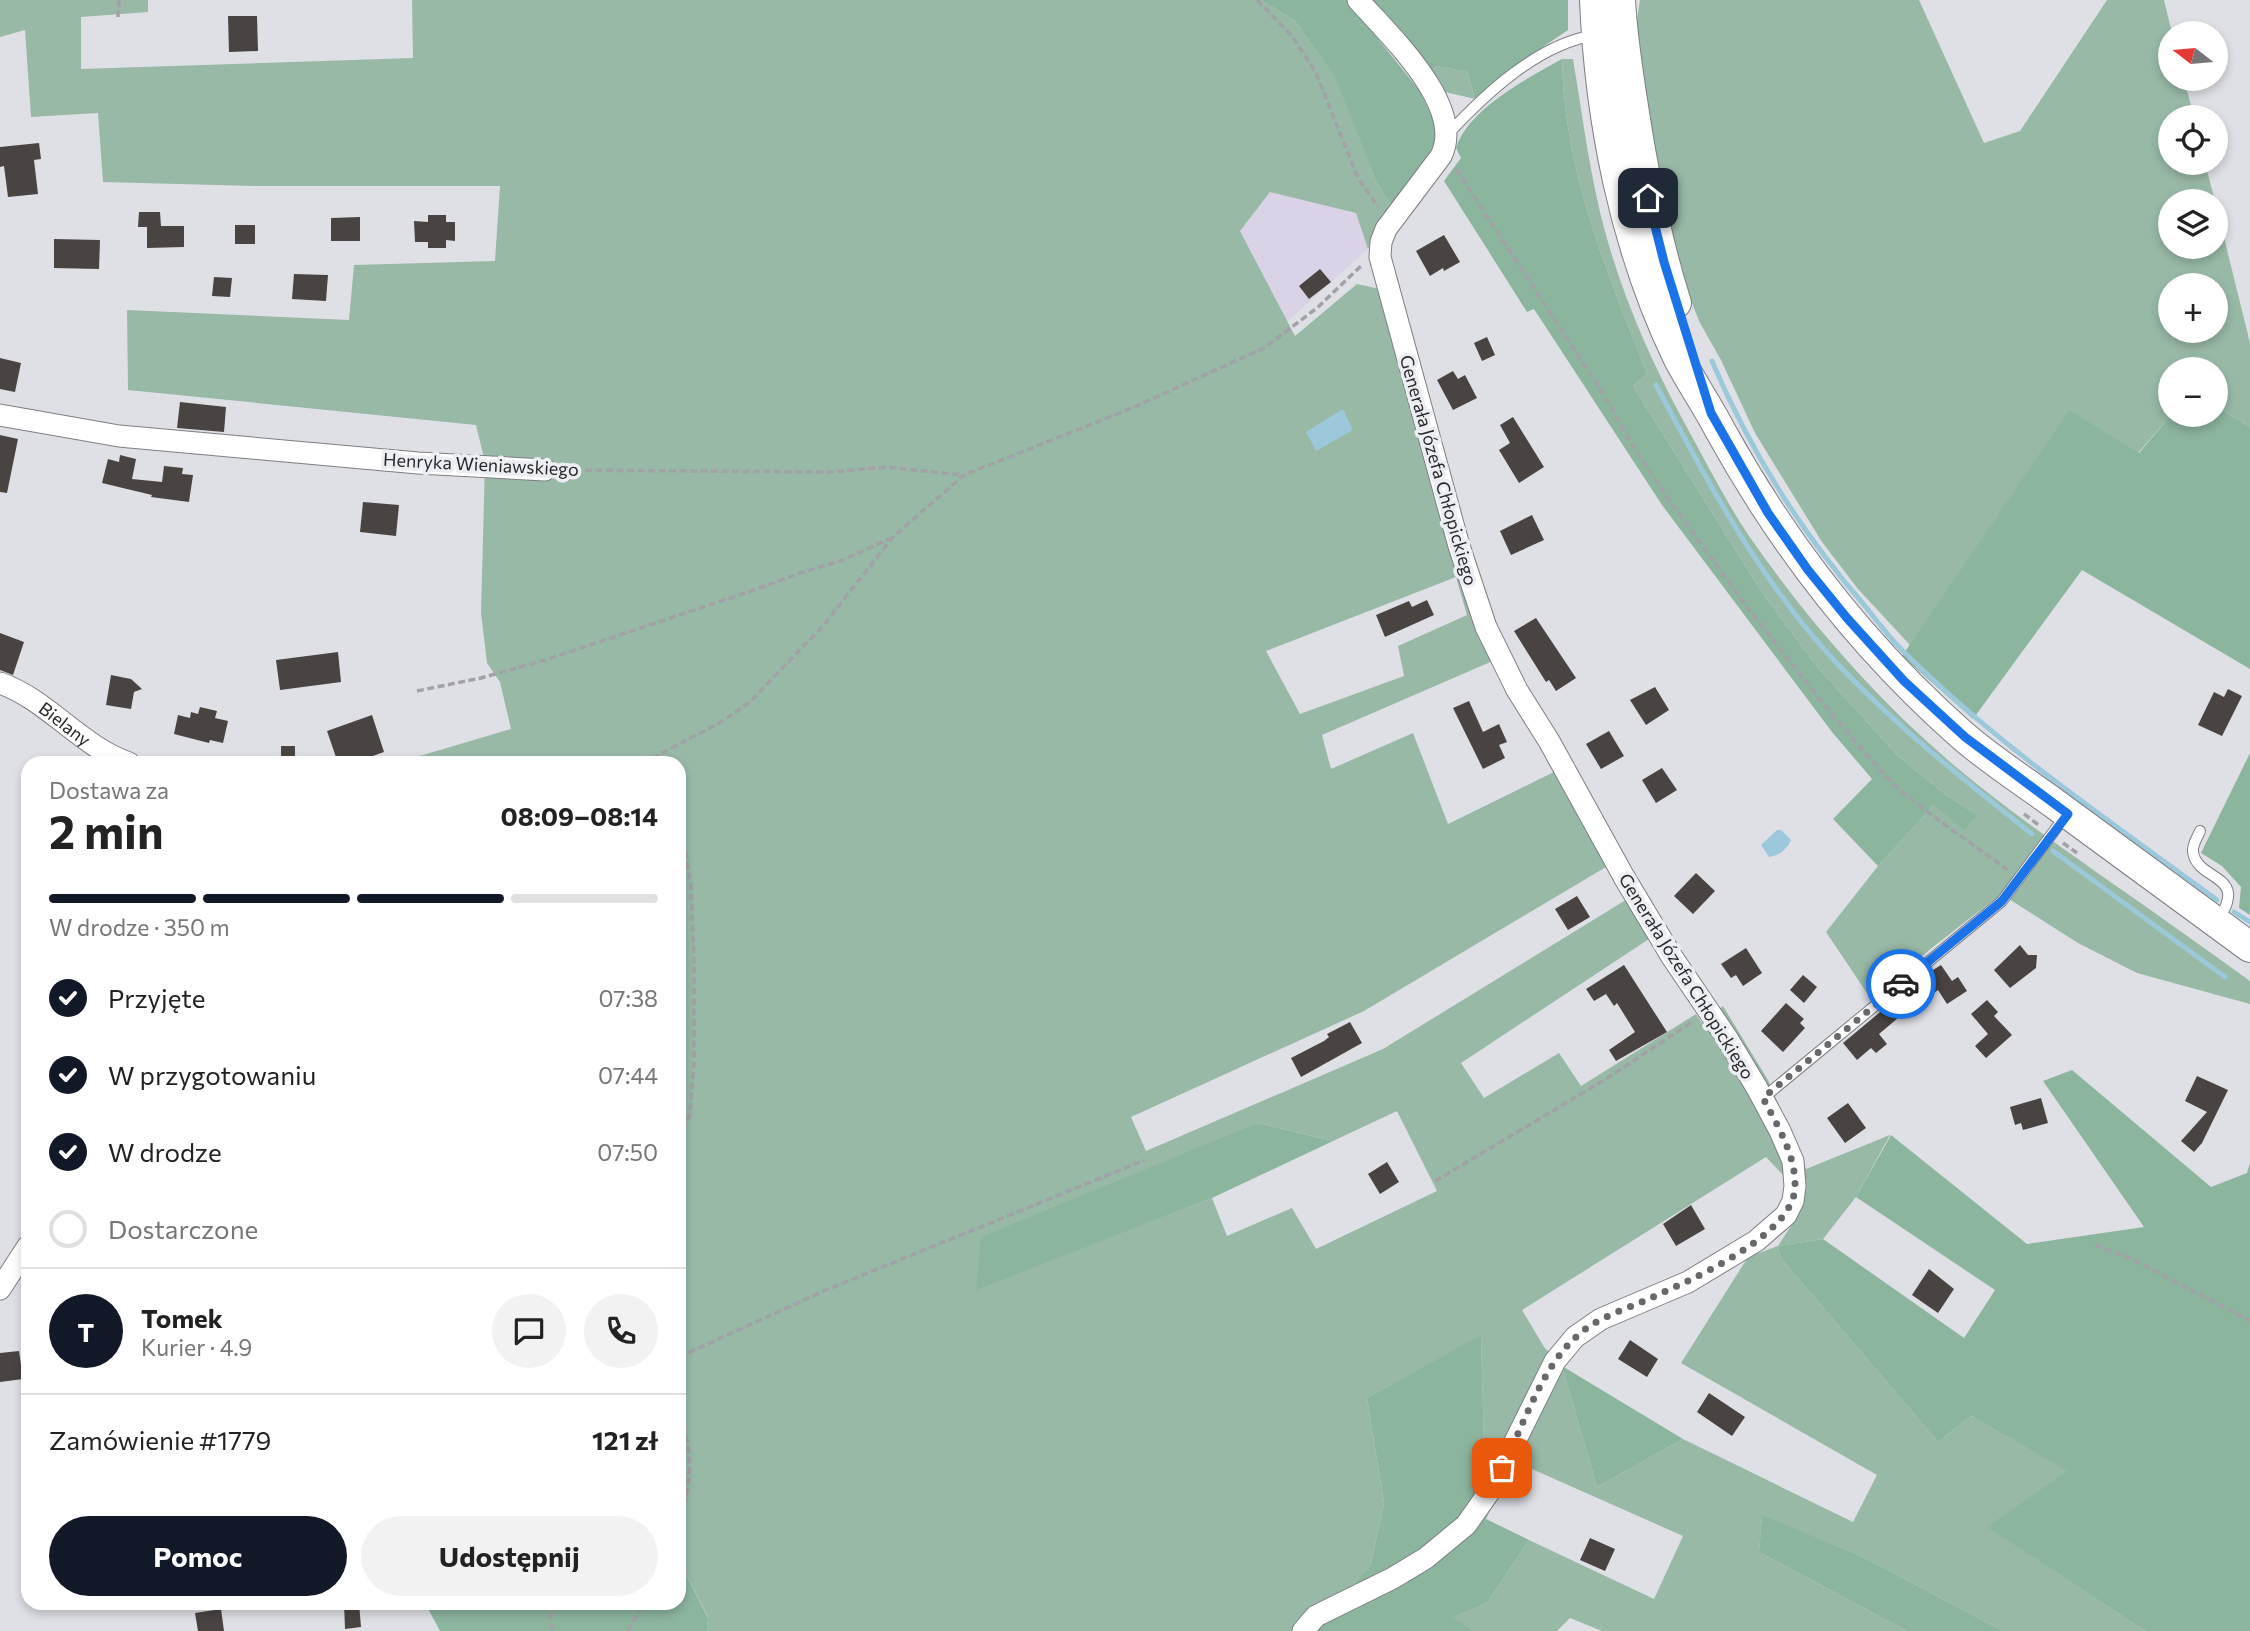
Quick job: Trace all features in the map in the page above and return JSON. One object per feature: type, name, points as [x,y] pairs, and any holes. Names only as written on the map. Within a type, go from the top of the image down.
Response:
[{"type":"main road","points":[[1595,0],[1606,120],[1633,237],[1678,356],[1768,513],[1808,570],[1904,681],[2059,824],[2250,947]]},
{"type":"main road","points":[[1620,0],[1622,33],[1648,198],[1664,262],[1711,413]]},
{"type":"street","points":[[1358,0],[1413,62],[1442,110],[1446,142],[1389,223],[1380,248]]},
{"type":"street","name":"Generała Józefa Chłopickiego","points":[[1303,1631],[1316,1616],[1393,1578],[1426,1558],[1466,1524],[1492,1489],[1555,1361],[1575,1337],[1601,1319],[1688,1282],[1756,1241],[1778,1224],[1793,1200],[1795,1186],[1793,1161],[1763,1098],[1624,877],[1549,741],[1517,690],[1486,627],[1459,546],[1418,401],[1382,265],[1380,248]]},
{"type":"street","name":"Henryka Wieniawskiego","points":[[0,415],[119,436],[418,463],[545,470]]},
{"type":"street","name":"Bielany","points":[[0,683],[36,702],[71,731],[115,756]]},
{"type":"street","points":[[0,1289],[21,1257]]},
{"type":"lane","points":[[1446,142],[1479,100],[1541,56],[1576,38],[1597,35]]},
{"type":"lane","points":[[1763,1098],[2002,901],[2059,824]]},
{"type":"lane","points":[[2200,831],[2192,849],[2195,859],[2215,875],[2228,890],[2230,899],[2216,923]]},
{"type":"path","points":[[118,17],[119,0]]},
{"type":"path","points":[[1257,0],[1292,36],[1316,73],[1358,178],[1389,223]]},
{"type":"path","points":[[1446,142],[1659,485],[1775,643],[1842,726],[1900,790],[1992,860],[2020,877]]},
{"type":"path","points":[[660,756],[721,722],[750,702],[822,627],[893,537],[964,475],[1132,408],[1265,348],[1317,308],[1380,248]]},
{"type":"path","name":"Henryka Wieniawskiego","points":[[545,470],[830,472],[887,467],[964,475]]},
{"type":"path","points":[[417,691],[481,678],[545,660],[844,560],[893,537]]},
{"type":"path","points":[[2021,811],[2059,824],[2084,857]]},
{"type":"path","points":[[686,858],[691,885],[694,958],[694,1062],[690,1115],[686,1123]]},
{"type":"path","points":[[1435,1181],[1603,1081],[1708,1012]]},
{"type":"path","points":[[686,1354],[826,1290],[1145,1160]]},
{"type":"path","points":[[2095,1245],[2130,1258],[2250,1321]]},
{"type":"path","points":[[686,1434],[691,1468],[686,1490]]},
{"type":"path","points":[[548,1610],[553,1631]]},
{"type":"path","points":[[628,1631],[640,1610]]},
{"type":"shaded area","points":[[1270,191],[1356,213],[1368,249],[1287,322],[1240,231]]},
{"type":"green space","points":[[0,0],[148,0],[148,12],[81,17],[81,69],[413,58],[412,0],[1261,0],[1295,21],[1336,78],[1376,182],[1393,208],[1368,249],[1356,213],[1270,192],[1240,231],[1295,336],[1357,284],[1380,289],[1495,660],[1322,735],[1331,769],[1413,733],[1448,824],[1558,770],[1611,864],[1364,1011],[1131,1117],[1146,1151],[1383,1049],[1629,898],[1652,937],[1461,1063],[1484,1098],[1559,1053],[1581,1086],[1696,1014],[1702,1023],[1723,1006],[1768,1080],[1806,1169],[1890,1135],[1856,1197],[1823,1239],[1778,1246],[1780,1257],[1938,1442],[1971,1416],[2068,1471],[1988,1527],[2145,1631],[2003,1631],[1863,1557],[1762,1516],[1759,1552],[1907,1631],[1602,1631],[1570,1618],[1557,1631],[1474,1631],[1452,1617],[1487,1603],[1529,1540],[1654,1599],[1683,1536],[1514,1461],[1486,1519],[1481,1336],[1367,1398],[1384,1503],[1371,1564],[1313,1631],[707,1631],[708,1617],[686,1574],[686,756],[418,756],[511,729],[500,682],[487,663],[481,613],[485,462],[476,425],[128,390],[127,310],[349,320],[354,265],[495,261],[500,186],[254,186],[103,182],[98,113],[31,117],[25,30],[0,37]],"holes":[[[1456,577],[1467,615],[1398,646],[1404,676],[1300,714],[1266,651]],[[1397,1111],[1437,1191],[1316,1249],[1292,1208],[1227,1236],[1212,1198],[976,1289],[1258,1123],[1333,1141]],[[1766,1157],[1802,1195],[1791,1226],[1778,1246],[1748,1257],[1681,1363],[1877,1475],[1853,1522],[1683,1439],[1597,1487],[1562,1366],[1544,1347],[1522,1310]]]},
{"type":"green space","points":[[1261,0],[1347,0],[1419,90],[1438,129],[1436,149],[1393,208],[1376,182],[1335,77],[1295,21]]},
{"type":"green space","points":[[1371,0],[1568,0],[1568,30],[1519,63],[1475,99],[1467,72],[1436,66],[1428,77]]},
{"type":"green space","points":[[1640,0],[1919,0],[1984,143],[2020,131],[2107,0],[2164,0],[2169,21],[2158,21],[2158,91],[2187,91],[2191,105],[2158,105],[2158,175],[2208,175],[2212,189],[2158,189],[2158,259],[2228,259],[2228,254],[2250,343],[2250,427],[2228,413],[2228,357],[2158,357],[2158,427],[2161,427],[2138,453],[2069,411],[1910,645],[1858,589],[1822,542],[1755,433],[1721,360],[1700,323],[1670,249],[1635,34]]},
{"type":"green space","points":[[1562,59],[1573,59],[1600,213],[1621,283],[1640,331],[1672,400],[1715,480],[1772,568],[1845,658],[1927,741],[2026,822],[2250,981],[2250,1004],[2137,973],[2078,943],[2001,894],[1871,999],[1826,932],[1878,866],[1934,805],[1977,815],[1945,794],[1898,756],[1818,668],[1763,594],[1633,386],[1647,374],[1603,259],[1579,181],[1570,141]]},
{"type":"green space","points":[[1562,59],[1570,141],[1579,181],[1603,259],[1647,374],[1633,386],[1763,594],[1818,668],[1898,756],[1945,794],[1977,815],[1964,830],[1934,805],[1878,866],[1833,819],[1872,779],[1832,732],[1662,505],[1534,309],[1527,312],[1444,181],[1461,158],[1456,148],[1473,120],[1501,96]]},
{"type":"green space","points":[[1436,66],[1467,72],[1475,99],[1445,92],[1428,77]]},
{"type":"green space","points":[[2069,410],[2139,453],[2161,427],[2228,427],[2228,413],[2250,427],[2250,669],[2082,570],[1973,719],[1902,656]]},
{"type":"green space","points":[[2250,753],[2250,915],[2239,908],[2241,887],[2222,866],[2201,853]]},
{"type":"green space","points":[[2072,1070],[2211,1187],[2247,1173],[2250,1163],[2250,1631],[2145,1631],[1987,1527],[2067,1471],[1971,1416],[1938,1442],[1780,1257],[1778,1246],[1823,1239],[1964,1338],[1995,1290],[1856,1197],[1891,1135],[2027,1244],[2144,1227],[2043,1081]]},
{"type":"green space","points":[[1258,1123],[1333,1141],[1212,1198],[976,1290],[981,1237]]},
{"type":"green space","points":[[1481,1335],[1486,1519],[1529,1540],[1487,1603],[1453,1617],[1474,1631],[1313,1631],[1371,1564],[1384,1503],[1367,1398]]},
{"type":"green space","points":[[1562,1366],[1683,1439],[1597,1487]]},
{"type":"green space","points":[[1762,1515],[1863,1557],[2003,1631],[1907,1631],[1759,1552]]},
{"type":"green space","points":[[686,1574],[708,1618],[707,1631],[440,1631],[429,1610],[686,1610]]},
{"type":"water","points":[[1343,409],[1353,430],[1316,451],[1306,432]]},
{"type":"water","points":[[1777,830],[1781,830],[1791,840],[1782,852],[1769,857],[1761,845]]},
{"type":"building","points":[[228,16],[257,16],[258,51],[229,52]]},
{"type":"building","points":[[39,143],[41,159],[34,160],[38,194],[8,197],[4,166],[0,167],[0,147]]},
{"type":"building","points":[[139,212],[160,212],[161,226],[184,226],[184,247],[147,248],[147,227],[138,227]]},
{"type":"building","points":[[428,215],[446,215],[446,222],[455,222],[455,241],[446,240],[446,248],[428,248],[428,242],[415,242],[414,221],[428,222]]},
{"type":"building","points":[[360,217],[360,241],[331,241],[331,218]]},
{"type":"building","points":[[235,225],[255,225],[255,244],[235,244]]},
{"type":"building","points":[[1444,235],[1460,262],[1430,276],[1416,251]]},
{"type":"building","points":[[54,239],[100,240],[99,269],[54,268]]},
{"type":"building","points":[[1320,269],[1331,282],[1309,299],[1299,286]]},
{"type":"building","points":[[294,274],[328,275],[326,301],[292,299]]},
{"type":"building","points":[[214,277],[232,278],[230,297],[212,296]]},
{"type":"building","points":[[1487,337],[1495,355],[1482,361],[1474,343]]},
{"type":"building","points":[[0,358],[21,363],[15,392],[0,389]]},
{"type":"building","points":[[1453,371],[1458,379],[1465,375],[1477,398],[1453,410],[1437,380]]},
{"type":"building","points":[[180,402],[226,407],[224,432],[177,428]]},
{"type":"building","points":[[1513,417],[1544,467],[1519,483],[1499,450],[1510,443],[1500,425]]},
{"type":"building","points":[[0,435],[18,439],[7,493],[0,492]]},
{"type":"building","points":[[120,455],[136,459],[132,479],[162,482],[164,466],[183,468],[182,474],[193,475],[189,502],[151,497],[152,495],[102,483],[108,459],[119,462]]},
{"type":"building","points":[[363,502],[399,505],[396,536],[360,532]]},
{"type":"building","points":[[1532,515],[1544,540],[1511,555],[1500,531]]},
{"type":"building","points":[[1427,600],[1434,615],[1385,637],[1376,615],[1409,601],[1412,607]]},
{"type":"building","points":[[1536,618],[1576,678],[1556,691],[1549,680],[1546,682],[1514,631]]},
{"type":"building","points":[[0,633],[24,642],[13,675],[0,670]]},
{"type":"building","points":[[338,652],[341,682],[280,690],[276,660]]},
{"type":"building","points":[[111,675],[131,679],[142,689],[134,692],[131,709],[106,705]]},
{"type":"building","points":[[1655,687],[1669,710],[1646,725],[1630,700]]},
{"type":"building","points":[[2228,689],[2242,696],[2222,736],[2198,725],[2214,692],[2224,697]]},
{"type":"building","points":[[1469,701],[1483,732],[1499,724],[1507,742],[1499,745],[1505,758],[1483,769],[1453,708]]},
{"type":"building","points":[[200,707],[217,711],[215,718],[228,721],[223,743],[210,740],[209,743],[174,734],[178,715],[190,718],[191,712],[198,714]]},
{"type":"building","points":[[372,715],[384,752],[373,756],[336,756],[327,731]]},
{"type":"building","points":[[1609,731],[1624,756],[1601,769],[1586,744]]},
{"type":"building","points":[[281,746],[295,746],[295,756],[281,756]]},
{"type":"building","points":[[1662,768],[1677,790],[1656,803],[1642,780]]},
{"type":"building","points":[[1696,873],[1715,891],[1693,914],[1674,896]]},
{"type":"building","points":[[1577,896],[1590,917],[1568,930],[1555,909]]},
{"type":"building","points":[[2020,945],[2028,955],[2037,955],[2036,968],[2010,988],[1994,970]]},
{"type":"building","points":[[1746,948],[1762,973],[1743,986],[1736,975],[1731,978],[1721,964]]},
{"type":"building","points":[[1624,965],[1667,1032],[1616,1061],[1609,1050],[1635,1032],[1617,1003],[1614,1006],[1606,994],[1594,1001],[1586,989]]},
{"type":"building","points":[[1941,965],[1952,981],[1958,977],[1967,991],[1947,1004],[1938,990],[1926,999],[1924,996],[1879,1034],[1887,1044],[1876,1053],[1871,1048],[1857,1060],[1843,1043],[1922,977]]},
{"type":"building","points":[[1803,975],[1817,987],[1804,1003],[1790,990]]},
{"type":"building","points":[[1987,1000],[1998,1012],[1994,1016],[2012,1035],[1986,1058],[1975,1046],[1988,1034],[1971,1014]]},
{"type":"building","points":[[1786,1003],[1804,1019],[1800,1023],[1805,1028],[1783,1052],[1761,1031]]},
{"type":"building","points":[[1350,1022],[1362,1043],[1301,1077],[1291,1058],[1324,1041],[1329,1037],[1327,1034]]},
{"type":"building","points":[[2197,1076],[2228,1090],[2202,1143],[2194,1152],[2181,1141],[2207,1112],[2185,1101]]},
{"type":"building","points":[[2041,1098],[2048,1123],[2023,1130],[2021,1123],[2015,1125],[2010,1107]]},
{"type":"building","points":[[1848,1103],[1866,1128],[1845,1143],[1827,1118]]},
{"type":"building","points":[[1387,1162],[1399,1182],[1380,1194],[1368,1174]]},
{"type":"building","points":[[1691,1205],[1705,1229],[1676,1246],[1663,1224]]},
{"type":"building","points":[[1929,1269],[1954,1289],[1938,1313],[1912,1295]]},
{"type":"building","points":[[1630,1340],[1658,1359],[1647,1377],[1618,1359]]},
{"type":"building","points":[[19,1351],[21,1379],[0,1382],[0,1353]]},
{"type":"building","points":[[1709,1393],[1745,1417],[1732,1436],[1697,1412]]},
{"type":"building","points":[[1590,1538],[1615,1549],[1605,1571],[1580,1560]]},
{"type":"building","points":[[221,1610],[224,1631],[198,1631],[195,1613]]},
{"type":"building","points":[[344,1610],[360,1610],[361,1627],[345,1629]]},
{"type":"waterway","points":[[1712,361],[1760,459],[1798,520],[1895,643],[1979,721],[2217,900]]},
{"type":"waterway","points":[[1656,385],[1735,527],[1780,595],[1805,627],[1855,682],[1903,728],[2032,834]]},
{"type":"waterway","points":[[2053,851],[2225,977]]},
{"type":"waterway","points":[[2234,912],[2250,922]]},
{"type":"way so far","points":[[1502,1468],[1543,1382],[1555,1361],[1575,1337],[1601,1319],[1688,1282],[1756,1241],[1786,1215],[1793,1200],[1795,1186],[1793,1161],[1763,1098],[1901,984]]},
{"type":"route","points":[[1648,198],[1678,310],[1711,413],[1768,513],[1808,570],[1904,681],[1965,737],[2068,814],[2002,901],[1901,984]]}]
